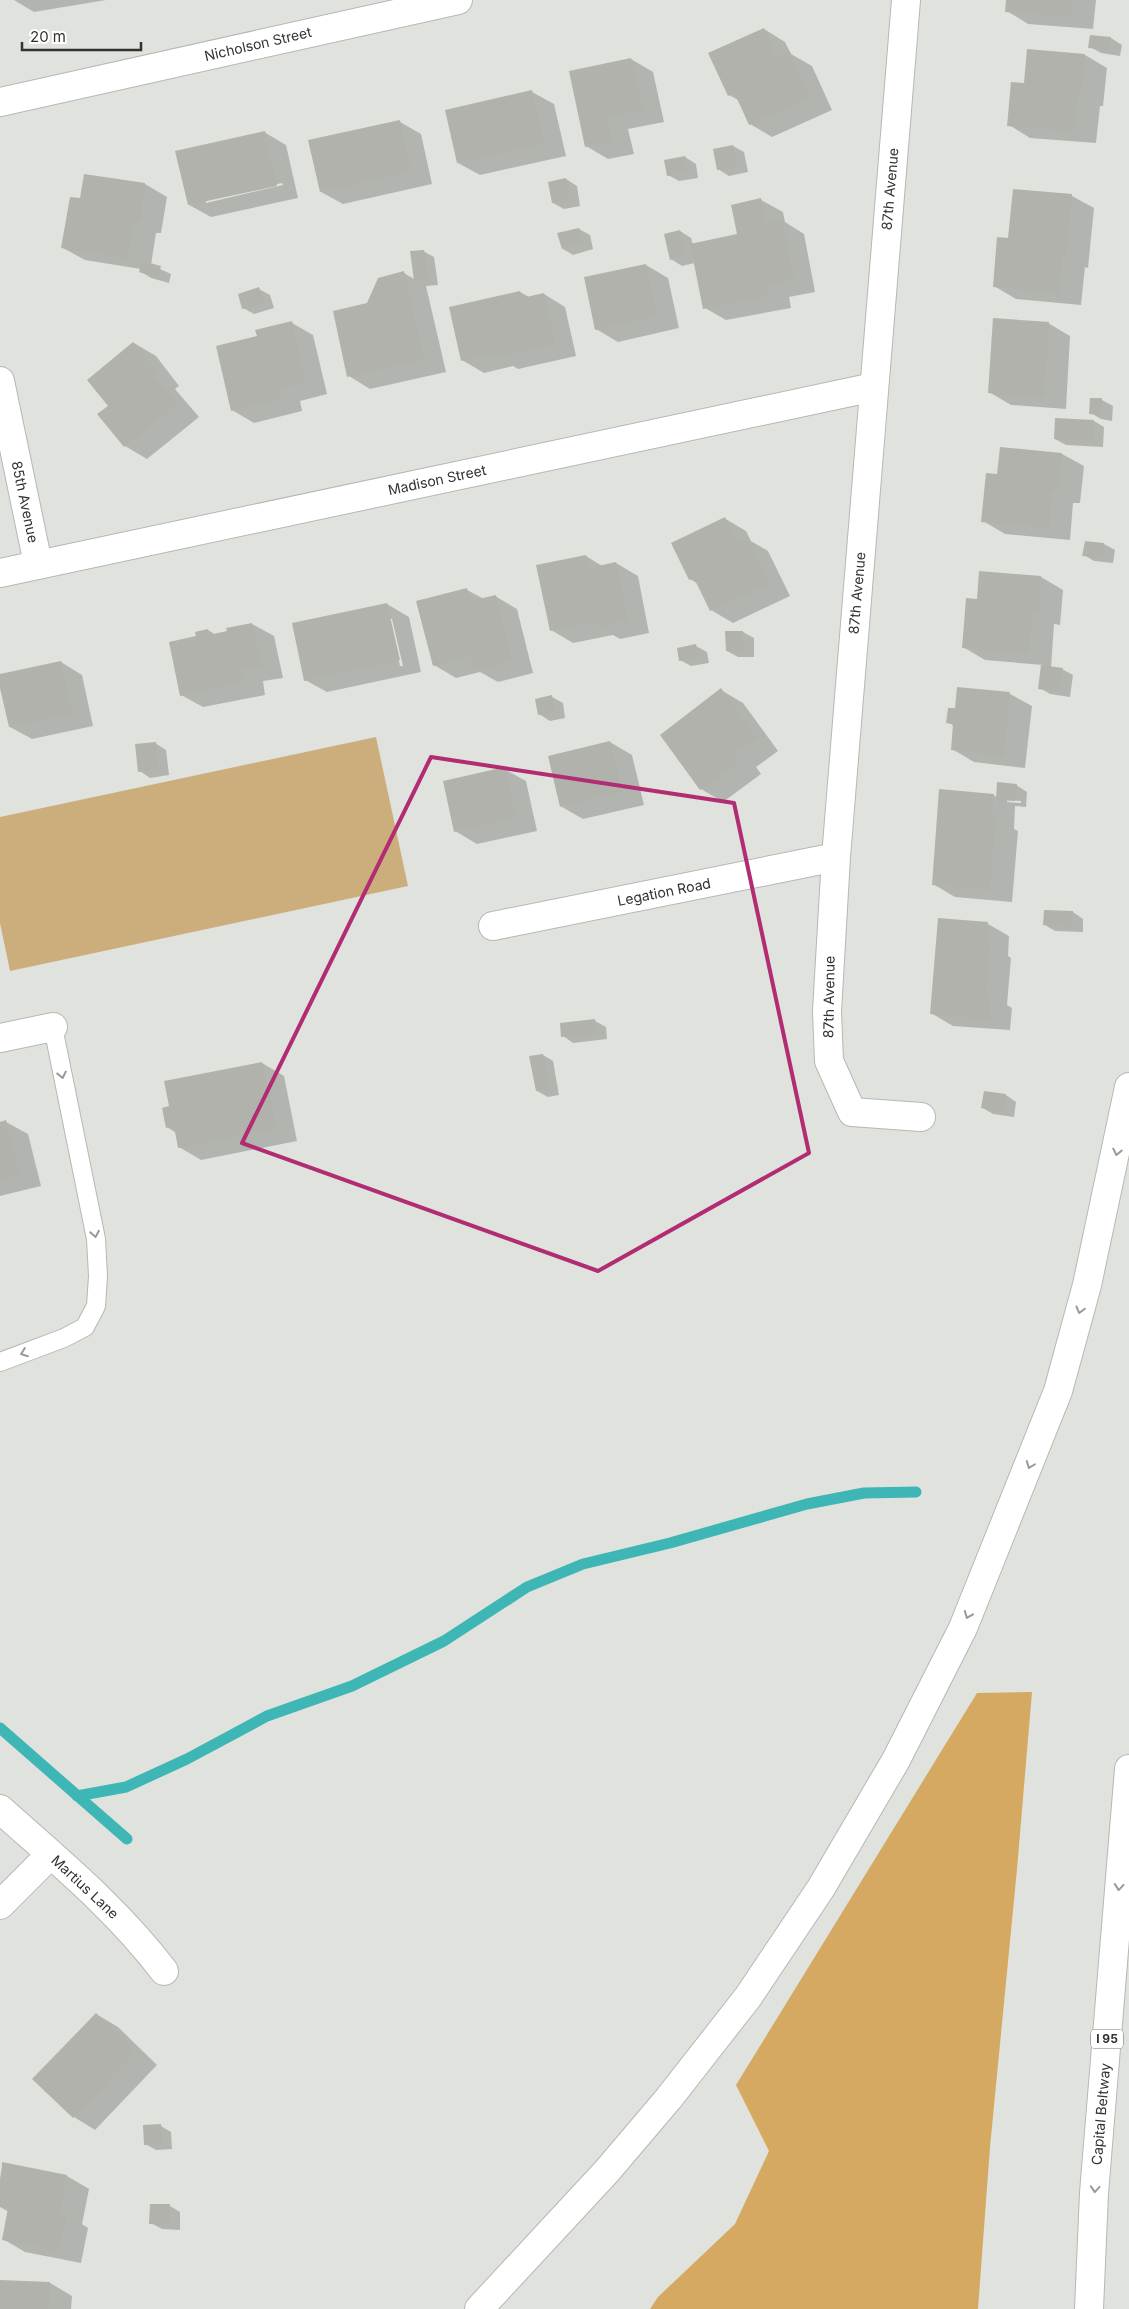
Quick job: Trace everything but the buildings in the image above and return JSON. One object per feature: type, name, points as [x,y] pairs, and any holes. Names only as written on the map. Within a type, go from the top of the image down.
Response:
[{"type":"main road","name":"Nicholson Street","points":[[0,102],[382,8],[458,0]]},
{"type":"main road","name":"87th Avenue","points":[[906,0],[836,857],[827,1011],[829,1061],[852,1112],[921,1117]]},
{"type":"main road","name":"85th Avenue","points":[[0,381],[38,564]]},
{"type":"main road","name":"Madison Street","points":[[0,573],[874,387]]},
{"type":"main road","name":"Legation Road","points":[[493,926],[836,857]]},
{"type":"main road","points":[[0,1038],[52,1027]]},
{"type":"main road","points":[[479,2309],[607,2171],[669,2098],[748,1997],[821,1888],[896,1760],[963,1628],[1058,1391],[1087,1284],[1129,1087]]},
{"type":"main road","name":"Capital Beltway","points":[[1090,2309],[1094,2193],[1129,1769]]},
{"type":"main road","name":"Martius Lane","points":[[0,1809],[101,1898],[139,1937],[164,1971]]},
{"type":"main road","points":[[0,1905],[50,1854]]},
{"type":"lane","points":[[0,1362],[64,1338],[85,1327],[96,1306],[96,1239],[52,1027]]},
{"type":"highlighted area","points":[[431,757],[734,803],[809,1153],[598,1271],[242,1143]]},
{"type":"shaded area","points":[[376,737],[408,886],[10,971],[0,923],[0,817]]},
{"type":"shaded area","points":[[1032,1692],[990,2147],[978,2309],[650,2309],[658,2297],[735,2224],[769,2151],[736,2085],[977,1693]]},
{"type":"waterway","points":[[77,1796],[126,1787],[187,1759],[267,1716],[352,1686],[444,1641],[527,1587],[583,1564],[670,1543],[807,1504],[864,1493],[916,1492]]},
{"type":"waterway","points":[[0,1728],[127,1839]]}]
